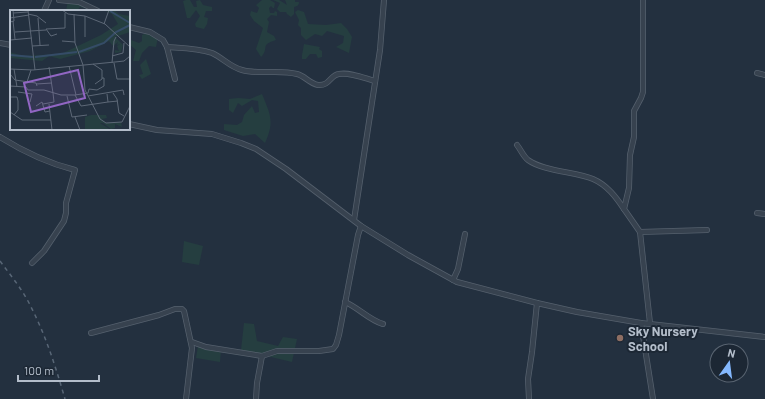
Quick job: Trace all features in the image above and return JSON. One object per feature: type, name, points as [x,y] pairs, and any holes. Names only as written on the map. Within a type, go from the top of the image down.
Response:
[{"type":"street","points":[[44,10],[49,0]]},
{"type":"street","points":[[58,0],[79,2],[96,10]]},
{"type":"street","points":[[354,220],[380,50],[384,0]]},
{"type":"street","points":[[624,209],[629,188],[630,155],[634,137],[634,111],[643,92],[643,0]]},
{"type":"street","points":[[130,27],[150,32],[163,40],[167,46],[175,79]]},
{"type":"street","points":[[0,43],[10,45]]},
{"type":"street","points":[[167,46],[212,53],[220,57],[232,67],[241,70],[256,72],[286,72],[297,74],[316,84],[322,85],[327,83],[334,76],[339,74],[375,81]]},
{"type":"street","points":[[757,73],[765,76]]},
{"type":"street","points":[[130,124],[157,130],[207,133],[256,149],[271,158],[361,226],[408,255],[453,280],[537,303],[577,312],[641,323],[765,337]]},
{"type":"street","points":[[0,136],[23,151],[36,157],[75,170],[66,203],[64,221],[44,251],[32,263]]},
{"type":"street","points":[[518,145],[524,155],[533,163],[598,182],[615,197],[624,209],[640,232],[650,323]]},
{"type":"street","points":[[757,213],[765,214]]},
{"type":"street","points":[[192,342],[206,347],[262,356],[277,351],[319,351],[334,349],[339,335],[361,226]]},
{"type":"street","points":[[640,232],[707,230]]},
{"type":"street","points":[[453,280],[458,269],[464,234]]},
{"type":"street","points":[[345,302],[383,324]]},
{"type":"street","points":[[529,399],[528,379],[537,303]]},
{"type":"street","points":[[91,333],[180,308],[184,311],[192,342],[192,356],[186,386],[186,399]]},
{"type":"street","points":[[641,323],[654,399]]},
{"type":"street","points":[[256,399],[257,383],[262,356]]},
{"type":"green space","points":[[68,0],[79,0],[88,4],[88,9],[80,7],[78,10],[66,10]]},
{"type":"green space","points":[[190,0],[194,7],[197,7],[196,1],[200,0],[203,5],[212,7],[212,11],[206,11],[204,17],[208,18],[204,29],[196,27],[195,24],[200,16],[196,10],[190,18],[187,18],[183,1]]},
{"type":"green space","points":[[262,0],[270,0],[275,3],[274,8],[271,6],[269,8],[270,13],[274,13],[275,11],[277,12],[277,16],[271,15],[267,19],[269,22],[267,32],[274,36],[276,40],[266,45],[264,54],[261,57],[256,49],[263,28],[254,21],[250,15],[251,11],[257,13],[259,8],[256,5]]},
{"type":"green space","points":[[273,0],[279,0],[287,5],[285,0],[295,0],[295,2],[299,3],[298,6],[294,7],[294,14],[291,17],[286,12],[280,12],[277,9],[280,3]]},
{"type":"green space","points":[[298,10],[304,12],[308,24],[326,25],[341,23],[352,37],[349,53],[336,47],[343,43],[344,36],[327,31],[322,36],[315,34],[306,40],[301,35],[301,28],[298,25],[299,20],[295,12]]},
{"type":"green space","points":[[150,32],[158,37],[156,47],[149,46],[142,53],[139,61],[133,61],[136,50],[130,45],[130,41],[139,43],[142,41],[142,35]]},
{"type":"green space","points":[[304,44],[320,47],[319,49],[322,51],[322,57],[318,58],[316,54],[310,54],[306,59],[302,59]]},
{"type":"green space","points":[[146,59],[151,74],[142,79],[139,75],[143,74],[140,65]]},
{"type":"green space","points":[[262,94],[269,112],[271,123],[265,143],[255,134],[243,136],[224,130],[224,124],[237,125],[242,122],[244,115],[252,106],[255,113],[259,112],[258,101],[252,100],[242,106],[238,103],[233,113],[229,110],[229,99],[250,99]]},
{"type":"green space","points":[[184,241],[203,246],[199,265],[182,262]]},
{"type":"green space","points":[[244,323],[254,324],[257,341],[278,346],[283,337],[297,339],[292,362],[241,350]]},
{"type":"green space","points":[[198,346],[221,349],[220,362],[196,358]]},
{"type":"railway","points":[[0,261],[17,283],[28,301],[50,352],[65,399]]},
{"type":"place","name":"Sky Nursery School","points":[[620,338]]}]
